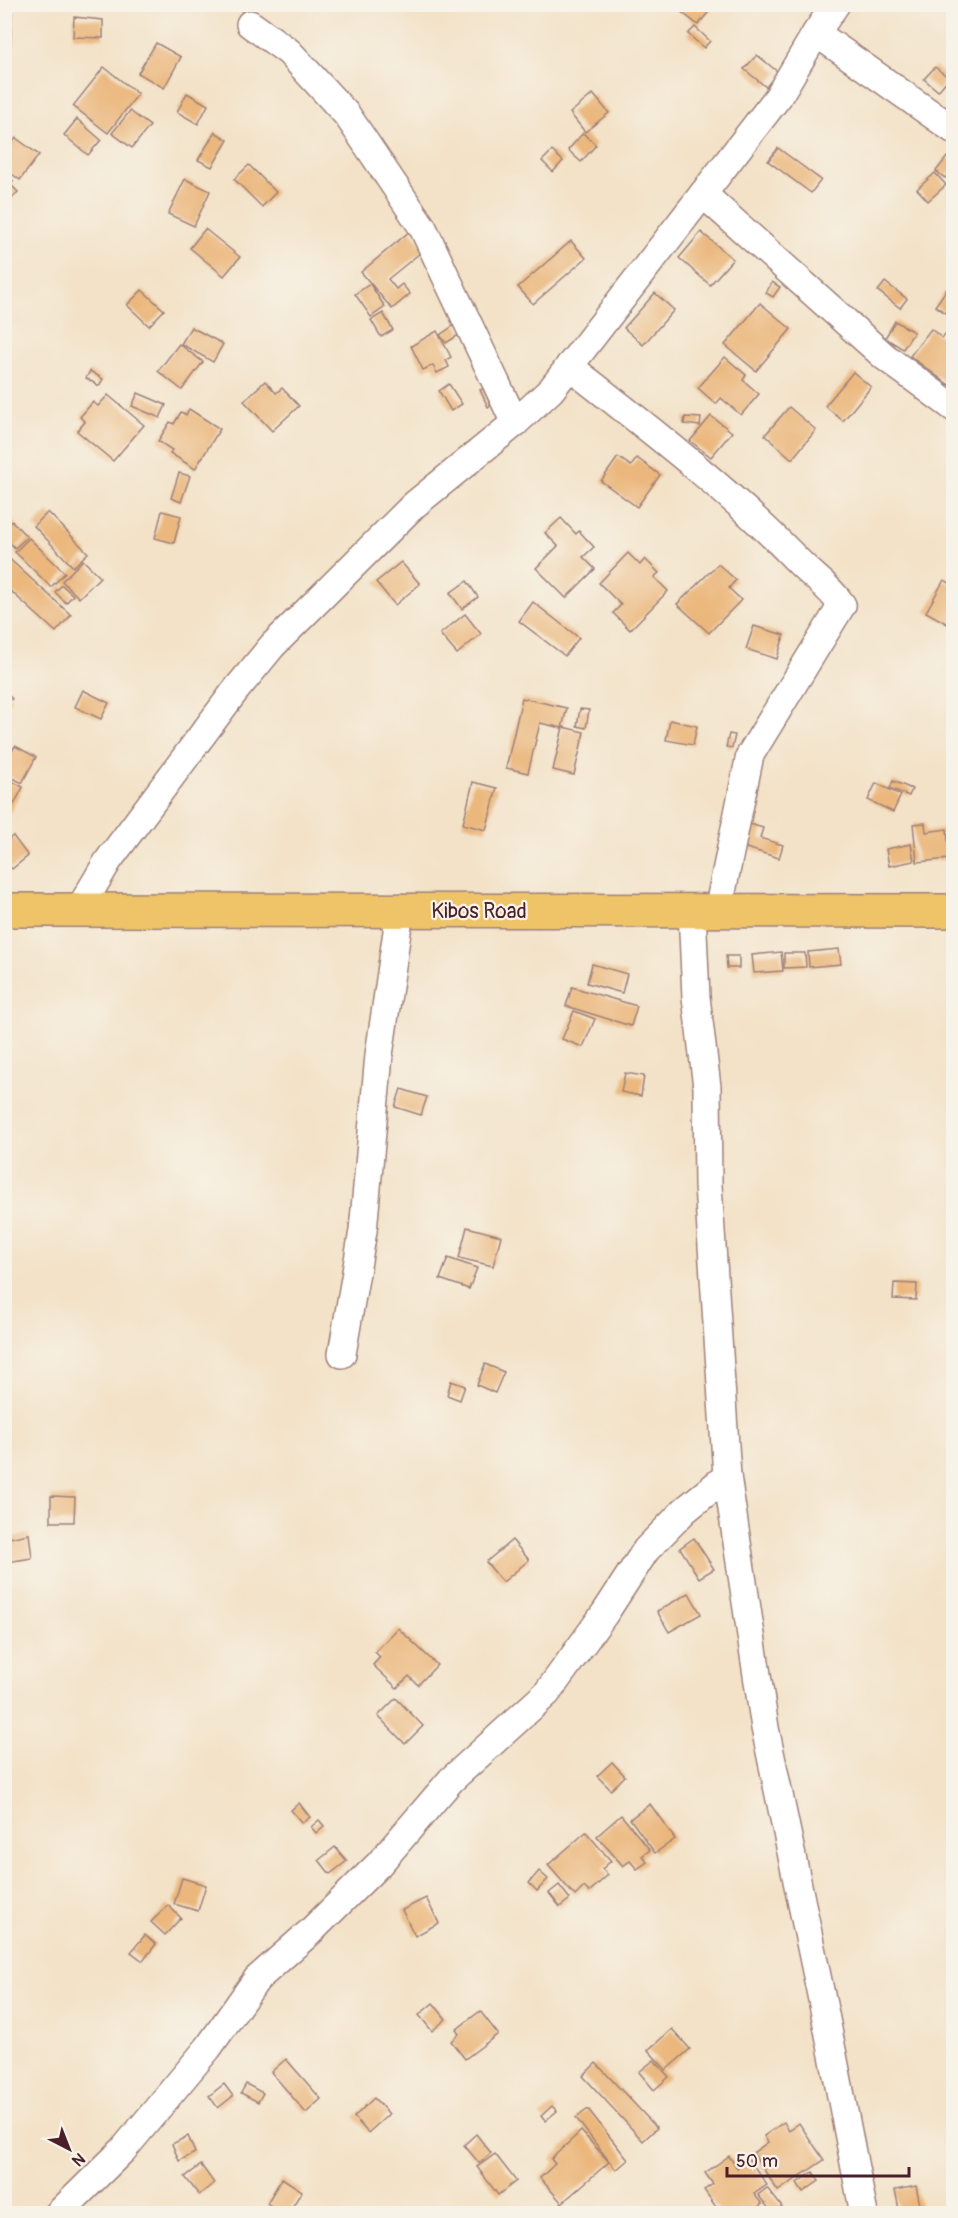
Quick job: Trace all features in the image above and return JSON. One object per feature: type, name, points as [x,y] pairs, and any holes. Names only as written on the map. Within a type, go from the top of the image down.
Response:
[{"type":"main road","name":"Kibos Road","points":[[4,909],[954,911]]},
{"type":"street","points":[[79,910],[108,861],[235,691],[273,645],[414,505],[515,423],[551,390],[644,273],[778,97],[836,4]]},
{"type":"street","points":[[250,24],[289,52],[347,116],[423,228],[515,423]]},
{"type":"street","points":[[816,33],[954,130]]},
{"type":"street","points":[[703,194],[885,357],[954,408]]},
{"type":"street","points":[[569,366],[663,440],[756,518],[805,568],[830,588],[842,605],[750,755],[705,911],[696,997],[707,1087],[708,1185],[727,1476],[765,1728],[864,2214]]},
{"type":"street","points":[[342,1354],[363,1231],[379,1055],[400,911]]},
{"type":"street","points":[[58,2214],[130,2141],[208,2048],[257,1980],[379,1864],[451,1780],[547,1693],[605,1613],[646,1550],[685,1510],[727,1476]]},
{"type":"building","points":[[683,4],[715,4],[698,25],[679,10]]},
{"type":"building","points":[[4,12],[12,12],[10,55],[4,55]]},
{"type":"building","points":[[74,17],[103,20],[103,38],[73,37]]},
{"type":"building","points":[[695,27],[710,41],[704,48],[688,34]]},
{"type":"building","points":[[156,43],[181,57],[164,88],[138,73]]},
{"type":"building","points":[[757,55],[778,72],[766,87],[744,69]]},
{"type":"building","points":[[104,67],[138,94],[108,133],[73,106]]},
{"type":"building","points":[[935,67],[949,78],[938,91],[924,79]]},
{"type":"building","points":[[187,93],[208,105],[198,124],[177,112]]},
{"type":"building","points":[[593,94],[609,113],[585,132],[570,113]]},
{"type":"building","points":[[130,111],[150,126],[132,148],[112,133]]},
{"type":"building","points":[[77,119],[101,140],[88,155],[64,135]]},
{"type":"building","points":[[215,132],[228,140],[212,167],[198,160]]},
{"type":"building","points":[[583,133],[596,145],[581,162],[568,150]]},
{"type":"building","points":[[16,138],[39,155],[20,180],[4,168],[4,153]]},
{"type":"building","points":[[778,148],[821,180],[811,193],[768,161]]},
{"type":"building","points":[[552,151],[563,161],[553,172],[542,161]]},
{"type":"building","points":[[947,157],[954,163],[954,168],[945,178],[936,171]]},
{"type":"building","points":[[249,165],[276,192],[262,207],[234,179]]},
{"type":"building","points":[[4,173],[13,181],[10,184],[18,192],[9,201],[4,197]]},
{"type":"building","points":[[935,173],[946,185],[928,201],[917,189]]},
{"type":"building","points":[[185,179],[210,191],[194,226],[168,214]]},
{"type":"building","points":[[205,229],[240,257],[224,276],[190,248]]},
{"type":"building","points":[[410,231],[425,249],[388,279],[396,289],[402,284],[410,294],[392,309],[361,272]]},
{"type":"building","points":[[701,232],[733,259],[710,285],[679,258]]},
{"type":"building","points":[[571,241],[586,258],[533,304],[518,287]]},
{"type":"building","points":[[954,279],[954,315],[952,317],[935,306]]},
{"type":"building","points":[[772,282],[780,287],[773,297],[766,293]]},
{"type":"building","points":[[885,282],[907,299],[900,308],[878,291]]},
{"type":"building","points":[[370,284],[385,307],[371,317],[355,294]]},
{"type":"building","points":[[142,290],[164,310],[149,326],[127,305]]},
{"type":"building","points":[[655,293],[674,310],[643,345],[624,328]]},
{"type":"building","points":[[760,303],[791,329],[756,371],[725,345]]},
{"type":"building","points":[[383,313],[393,330],[381,337],[371,320]]},
{"type":"building","points":[[895,321],[914,332],[903,349],[885,338]]},
{"type":"building","points":[[954,323],[954,379],[949,385],[910,356],[931,329],[942,338]]},
{"type":"building","points":[[456,324],[462,333],[446,343],[440,335]]},
{"type":"building","points":[[191,327],[223,344],[213,362],[181,344]]},
{"type":"building","points":[[437,331],[451,357],[446,360],[449,367],[437,373],[433,365],[423,370],[411,346]]},
{"type":"building","points":[[179,344],[203,362],[182,390],[158,371]]},
{"type":"building","points":[[725,357],[746,375],[743,380],[759,394],[741,415],[721,398],[716,404],[698,388]]},
{"type":"building","points":[[90,371],[103,379],[99,386],[86,378]]},
{"type":"building","points":[[853,372],[871,387],[843,421],[825,406]]},
{"type":"building","points":[[265,381],[276,393],[282,388],[299,406],[272,431],[244,401]]},
{"type":"building","points":[[449,384],[462,404],[451,411],[439,391]]},
{"type":"building","points":[[489,386],[497,402],[488,407],[480,390]]},
{"type":"building","points":[[138,393],[166,405],[160,418],[132,406]]},
{"type":"building","points":[[108,395],[144,425],[113,461],[77,431],[85,422],[80,417],[93,402],[98,406]]},
{"type":"building","points":[[789,407],[816,430],[792,459],[765,435]]},
{"type":"building","points":[[189,409],[220,429],[195,469],[170,453],[172,450],[158,441],[170,422],[174,424],[181,412],[186,415]]},
{"type":"building","points":[[711,416],[732,432],[711,457],[690,441]]},
{"type":"building","points":[[685,417],[701,418],[700,426],[684,424]]},
{"type":"building","points":[[618,457],[631,466],[637,458],[660,475],[637,507],[601,481]]},
{"type":"building","points":[[179,473],[190,476],[181,502],[171,498]]},
{"type":"building","points":[[162,511],[181,516],[174,543],[155,538]]},
{"type":"building","points":[[48,512],[88,553],[73,567],[34,526]]},
{"type":"building","points":[[561,518],[576,534],[579,531],[594,547],[583,557],[595,569],[566,598],[536,568],[558,546],[545,533]]},
{"type":"building","points":[[12,521],[27,537],[15,548],[4,537],[4,529]]},
{"type":"building","points":[[29,538],[65,573],[51,587],[15,552]]},
{"type":"building","points":[[628,553],[640,565],[645,559],[659,573],[654,577],[668,591],[630,630],[613,613],[621,605],[599,583]]},
{"type":"building","points":[[4,554],[71,615],[56,632],[4,585]]},
{"type":"building","points":[[83,560],[100,577],[79,598],[62,581]]},
{"type":"building","points":[[401,562],[420,584],[395,605],[376,582]]},
{"type":"building","points":[[718,564],[736,580],[729,588],[741,600],[709,633],[677,604]]},
{"type":"building","points":[[944,580],[954,585],[954,621],[951,626],[926,612]]},
{"type":"building","points":[[467,581],[478,597],[462,609],[450,593]]},
{"type":"building","points":[[62,585],[73,595],[66,603],[55,592]]},
{"type":"building","points":[[533,602],[579,638],[565,656],[519,621]]},
{"type":"building","points":[[465,614],[481,634],[457,654],[440,634]]},
{"type":"building","points":[[754,626],[784,635],[777,659],[746,649]]},
{"type":"building","points":[[4,690],[12,699],[4,705]]},
{"type":"building","points":[[83,690],[109,703],[101,719],[75,707]]},
{"type":"building","points":[[522,698],[567,708],[562,728],[540,723],[528,773],[506,768]]},
{"type":"building","points":[[580,709],[589,710],[586,728],[577,726]]},
{"type":"building","points":[[670,720],[697,726],[693,745],[666,740]]},
{"type":"building","points":[[563,727],[584,732],[574,775],[553,770]]},
{"type":"building","points":[[729,734],[735,735],[732,748],[726,747]]},
{"type":"building","points":[[15,746],[36,757],[22,783],[4,773],[4,764]]},
{"type":"building","points":[[4,777],[23,787],[9,814],[4,811]]},
{"type":"building","points":[[893,781],[912,789],[909,796],[890,788]]},
{"type":"building","points":[[473,782],[497,788],[486,830],[463,824]]},
{"type":"building","points":[[876,783],[901,795],[893,812],[868,800]]},
{"type":"building","points":[[925,823],[926,832],[947,829],[950,859],[917,862],[913,824]]},
{"type":"building","points":[[750,824],[763,828],[760,838],[783,845],[779,858],[743,847]]},
{"type":"building","points":[[13,836],[28,856],[12,869],[4,859],[4,842]]},
{"type":"building","points":[[911,844],[914,861],[889,866],[886,849]]},
{"type":"building","points":[[839,949],[841,964],[809,967],[808,952]]},
{"type":"building","points":[[781,952],[783,971],[754,973],[752,955]]},
{"type":"building","points":[[784,953],[805,953],[806,967],[784,968]]},
{"type":"building","points":[[726,956],[739,956],[739,968],[727,968]]},
{"type":"building","points":[[592,964],[627,974],[622,993],[587,983]]},
{"type":"building","points":[[572,987],[637,1006],[631,1026],[566,1006]]},
{"type":"building","points":[[574,1011],[595,1019],[583,1047],[562,1039]]},
{"type":"building","points":[[625,1073],[644,1076],[641,1096],[621,1092]]},
{"type":"building","points":[[401,1089],[427,1097],[421,1115],[395,1107]]},
{"type":"building","points":[[467,1227],[501,1236],[493,1266],[459,1258]]},
{"type":"building","points":[[448,1258],[477,1268],[469,1289],[440,1279]]},
{"type":"building","points":[[894,1283],[917,1284],[916,1300],[893,1299]]},
{"type":"building","points":[[485,1364],[504,1372],[495,1393],[477,1385]]},
{"type":"building","points":[[451,1381],[465,1386],[460,1400],[447,1395]]},
{"type":"building","points":[[51,1496],[75,1497],[74,1522],[51,1522]]},
{"type":"building","points":[[29,1534],[32,1558],[7,1562],[4,1539]]},
{"type":"building","points":[[694,1538],[714,1569],[699,1578],[680,1548]]},
{"type":"building","points":[[512,1540],[529,1560],[503,1582],[486,1562]]},
{"type":"building","points":[[689,1593],[701,1614],[669,1632],[657,1611]]},
{"type":"building","points":[[398,1628],[437,1665],[418,1685],[409,1676],[397,1688],[373,1665],[380,1657],[375,1652]]},
{"type":"building","points":[[396,1698],[423,1726],[405,1744],[378,1716]]},
{"type":"building","points":[[612,1762],[625,1776],[611,1790],[597,1776]]},
{"type":"building","points":[[299,1803],[310,1817],[302,1823],[291,1810]]},
{"type":"building","points":[[650,1804],[675,1839],[655,1853],[630,1819]]},
{"type":"building","points":[[621,1815],[650,1850],[642,1856],[647,1862],[637,1869],[630,1861],[623,1866],[597,1836]]},
{"type":"building","points":[[319,1820],[324,1826],[316,1833],[311,1827]]},
{"type":"building","points":[[586,1832],[611,1861],[602,1869],[608,1875],[589,1892],[584,1887],[575,1896],[548,1865]]},
{"type":"building","points":[[335,1847],[347,1861],[330,1874],[319,1860]]},
{"type":"building","points":[[539,1871],[548,1879],[537,1891],[529,1883]]},
{"type":"building","points":[[182,1878],[206,1885],[198,1911],[174,1904]]},
{"type":"building","points":[[559,1885],[570,1899],[560,1907],[549,1893]]},
{"type":"building","points":[[426,1898],[439,1923],[415,1936],[402,1910]]},
{"type":"building","points":[[168,1905],[181,1918],[165,1935],[151,1922]]},
{"type":"building","points":[[145,1935],[156,1944],[143,1961],[131,1952]]},
{"type":"building","points":[[433,2003],[446,2019],[432,2031],[419,2015]]},
{"type":"building","points":[[480,2011],[498,2034],[465,2059],[451,2041],[459,2034],[456,2030]]},
{"type":"building","points":[[672,2029],[690,2049],[666,2070],[648,2050]]},
{"type":"building","points":[[286,2059],[321,2099],[306,2113],[271,2072]]},
{"type":"building","points":[[654,2060],[669,2077],[654,2090],[639,2072]]},
{"type":"building","points":[[596,2063],[657,2128],[643,2141],[583,2076]]},
{"type":"building","points":[[224,2084],[233,2096],[218,2108],[209,2096]]},
{"type":"building","points":[[246,2084],[263,2093],[258,2102],[241,2093]]},
{"type":"building","points":[[374,2098],[389,2114],[368,2133],[354,2117]]},
{"type":"building","points":[[552,2106],[557,2111],[545,2121],[541,2116]]},
{"type":"building","points":[[588,2109],[628,2160],[616,2170],[576,2118]]},
{"type":"building","points":[[784,2122],[789,2131],[799,2123],[824,2160],[778,2191],[753,2153],[768,2142],[764,2136]]},
{"type":"building","points":[[581,2131],[609,2162],[562,2203],[540,2178],[555,2164],[551,2159]]},
{"type":"building","points":[[476,2134],[491,2153],[479,2163],[464,2145]]},
{"type":"building","points":[[188,2136],[195,2153],[179,2161],[172,2144]]},
{"type":"building","points":[[495,2154],[516,2181],[498,2195],[477,2167]]},
{"type":"building","points":[[729,2156],[737,2168],[749,2159],[767,2185],[754,2194],[762,2204],[749,2214],[721,2214],[704,2190],[713,2184],[705,2173]]},
{"type":"building","points":[[201,2165],[214,2183],[199,2195],[185,2177]]},
{"type":"building","points":[[813,2172],[819,2181],[803,2192],[797,2183]]},
{"type":"building","points":[[282,2178],[302,2191],[288,2214],[283,2214],[267,2203]]},
{"type":"building","points":[[916,2186],[922,2214],[900,2214],[895,2190]]},
{"type":"building","points":[[767,2188],[782,2207],[773,2214],[758,2195]]}]
